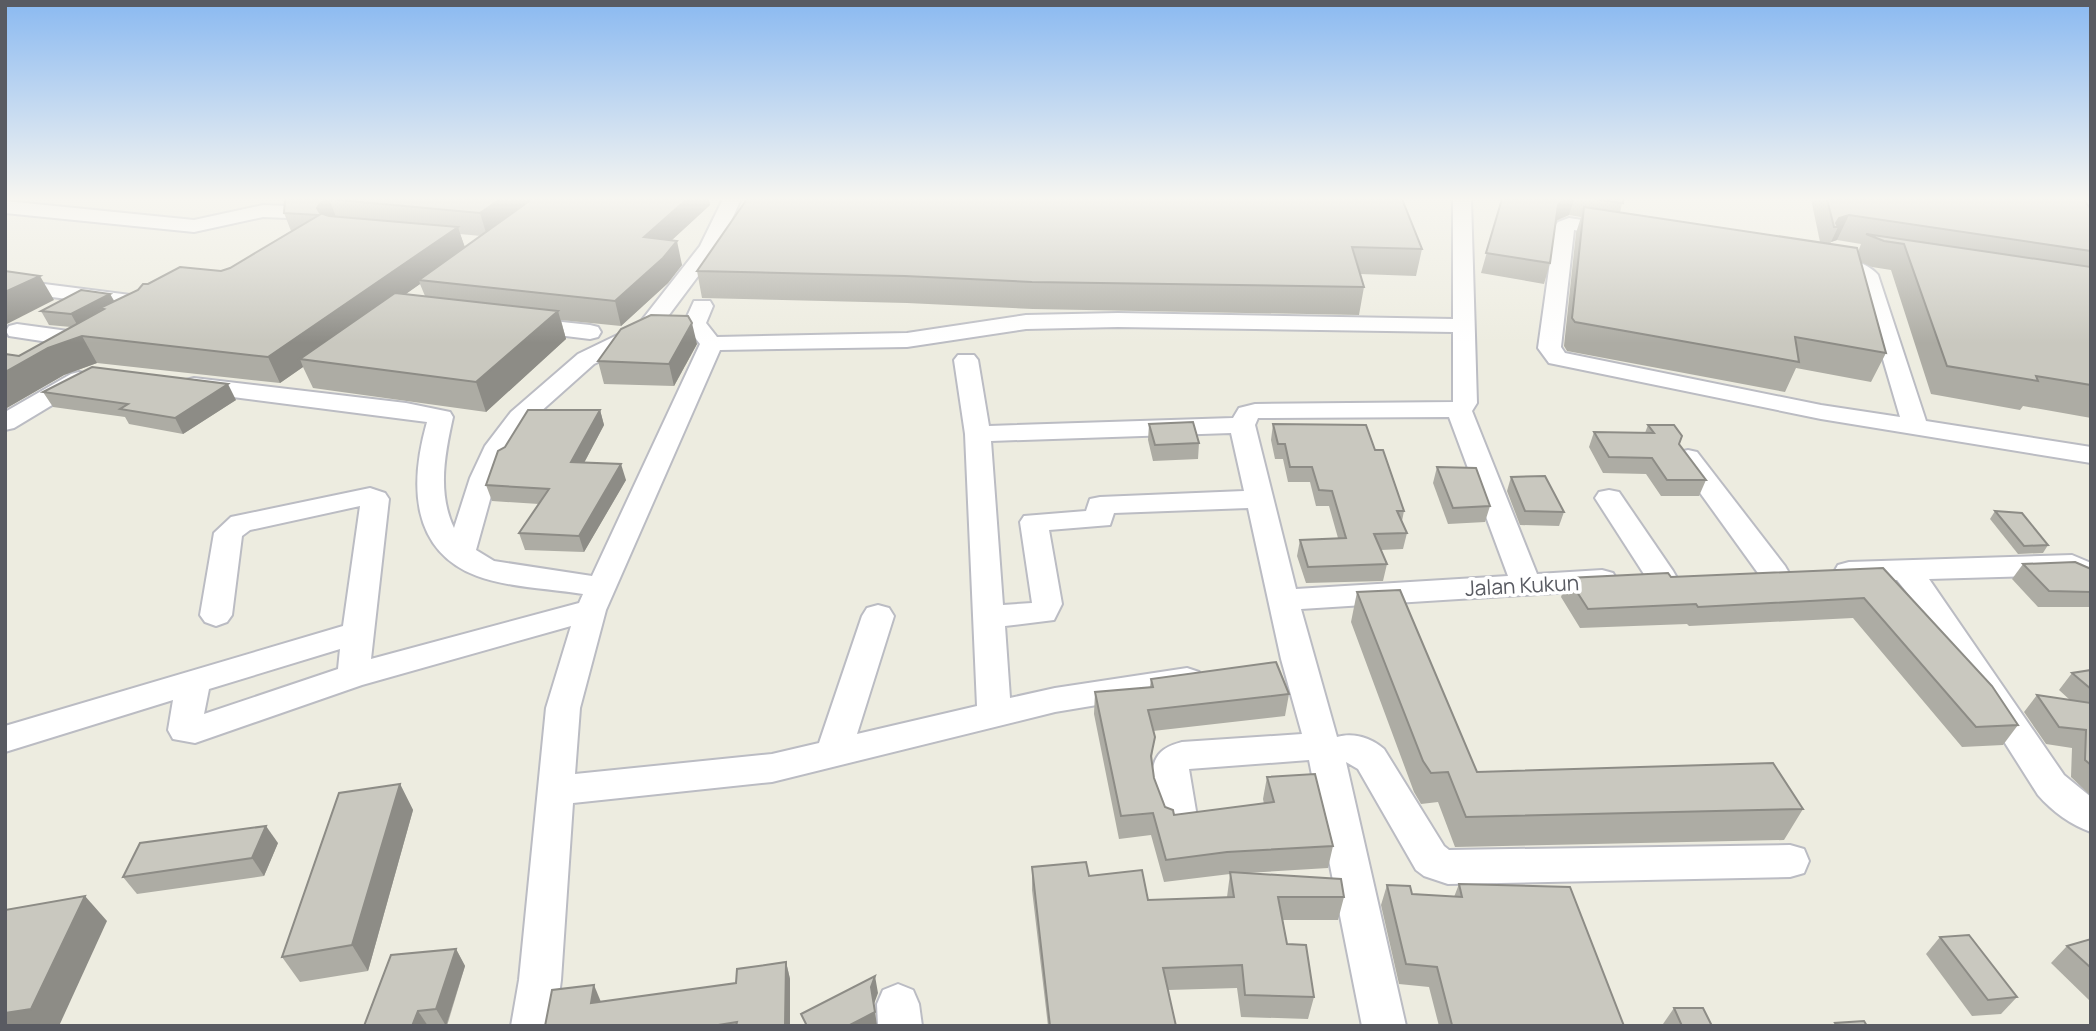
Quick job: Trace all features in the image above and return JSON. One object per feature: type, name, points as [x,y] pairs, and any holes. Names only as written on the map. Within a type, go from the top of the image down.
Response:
[{"type":"street","points":[[460,554],[483,478],[498,446],[520,417],[586,359],[646,330],[710,247]]},
{"type":"street","points":[[1384,1026],[1324,751],[1297,659],[1242,425],[1248,413],[1255,411],[1459,410],[1465,403],[1462,247]]},
{"type":"street","points":[[1562,247],[1549,348],[1557,358],[1821,412],[2091,455]]},
{"type":"street","points":[[1874,255],[1809,252],[1868,275],[1915,426]]},
{"type":"street","points":[[5,297],[16,286],[146,303],[114,323],[76,338],[11,334]]},
{"type":"street","points":[[11,334],[88,294]]},
{"type":"street","points":[[702,306],[695,323],[711,344]]},
{"type":"street","points":[[711,344],[750,341],[851,344],[907,340],[1026,322],[1118,320],[1462,326]]},
{"type":"street","points":[[509,323],[590,332]]},
{"type":"street","points":[[533,1026],[540,980],[563,708],[596,598],[711,344]]},
{"type":"street","points":[[966,360],[978,435],[995,716]]},
{"type":"street","points":[[5,423],[73,382],[98,372]]},
{"type":"street","points":[[175,382],[293,389],[441,417],[431,455],[432,511],[448,546],[486,569],[596,598]]},
{"type":"street","points":[[1459,410],[1526,584]]},
{"type":"street","points":[[978,435],[1242,425]]},
{"type":"street","points":[[1688,457],[1787,573],[1907,572],[2072,565],[2091,577]]},
{"type":"street","points":[[216,615],[228,533],[233,527],[254,520],[370,496],[375,499],[353,676]]},
{"type":"street","name":"Jalan Kukun","points":[[1284,600],[1676,577],[1633,538],[1609,498]]},
{"type":"street","points":[[989,617],[1043,613],[1047,604],[1034,522],[1100,519],[1100,506],[1259,499]]},
{"type":"street","points":[[1907,572],[1939,613],[2051,785],[2060,795],[2091,817]]},
{"type":"street","points":[[194,681],[185,730],[195,730],[596,598]]},
{"type":"street","points":[[834,752],[878,616]]},
{"type":"street","points":[[5,739],[358,633]]},
{"type":"street","points":[[1263,666],[1297,659]]},
{"type":"street","points":[[557,790],[772,768],[1094,693],[1215,676]]},
{"type":"street","points":[[1178,817],[1170,771],[1172,762],[1182,756],[1324,751],[1340,747],[1364,752],[1371,759],[1430,858],[1448,867],[1790,860]]},
{"type":"building","points":[[265,247],[429,247],[268,357],[82,336],[48,348],[5,372],[5,354],[19,356],[104,309],[100,308],[138,290],[143,284],[180,267],[221,271]]},
{"type":"building","points":[[465,247],[672,247],[615,301],[419,280]]},
{"type":"building","points":[[714,247],[1352,247],[1364,287],[1032,282],[697,271]]},
{"type":"building","points":[[1356,247],[1421,247],[1422,249]]},
{"type":"building","points":[[1488,247],[1552,247],[1550,263],[1486,253]]},
{"type":"building","points":[[1580,247],[1851,247],[1857,248],[1886,353],[1795,337],[1799,362],[1575,322],[1572,318]]},
{"type":"building","points":[[1905,247],[1955,247],[2091,267],[2091,385],[2036,376],[2038,381],[1947,366]]},
{"type":"building","points":[[2065,247],[2091,247],[2091,251]]},
{"type":"building","points":[[5,271],[40,276],[5,292]]},
{"type":"building","points":[[81,290],[110,294],[71,314],[41,311]]},
{"type":"building","points":[[395,293],[558,311],[476,382],[300,359]]},
{"type":"building","points":[[651,315],[688,316],[692,323],[669,364],[598,361],[621,329]]},
{"type":"building","points":[[92,367],[228,384],[175,418],[120,409],[128,404],[43,392]]},
{"type":"building","points":[[528,410],[600,410],[571,462],[621,464],[579,536],[519,533],[549,489],[486,485],[498,451],[505,447]]},
{"type":"building","points":[[1193,422],[1199,443],[1155,445],[1149,424]]},
{"type":"building","points":[[1273,424],[1366,425],[1375,450],[1383,450],[1404,511],[1397,511],[1407,533],[1374,534],[1387,564],[1308,567],[1300,540],[1346,538],[1332,491],[1319,490],[1312,467],[1290,467],[1285,444],[1278,444]]},
{"type":"building","points":[[1648,425],[1674,425],[1682,436],[1679,444],[1706,480],[1667,480],[1652,458],[1609,457],[1594,432],[1654,433]]},
{"type":"building","points":[[1437,467],[1476,468],[1490,506],[1453,508]]},
{"type":"building","points":[[1545,476],[1564,512],[1525,511],[1511,477]]},
{"type":"building","points":[[1995,511],[2022,513],[2048,545],[2024,546]]},
{"type":"building","points":[[2075,562],[2091,569],[2091,592],[2049,591],[2023,564]]},
{"type":"building","points":[[1883,568],[1992,686],[2018,725],[1976,727],[1864,598],[1698,607],[1696,604],[1588,609],[1568,578],[1668,573],[1671,577]]},
{"type":"building","points":[[1400,590],[1477,772],[1773,763],[1803,809],[1466,817],[1448,772],[1431,773],[1423,761],[1357,592]]},
{"type":"building","points":[[1276,662],[1289,694],[1148,710],[1155,737],[1151,756],[1154,778],[1165,807],[1173,810],[1174,815],[1274,802],[1267,777],[1315,774],[1333,846],[1227,852],[1166,860],[1153,813],[1121,816],[1095,692],[1153,687],[1151,679]]},
{"type":"building","points":[[2091,670],[2091,689],[2072,673]]},
{"type":"building","points":[[2037,695],[2091,703],[2091,765],[2085,760],[2086,730],[2059,727]]},
{"type":"building","points":[[400,784],[352,945],[282,957],[339,793]]},
{"type":"building","points":[[266,826],[252,858],[123,877],[140,843]]},
{"type":"building","points":[[1086,862],[1089,876],[1142,870],[1148,900],[1234,897],[1230,872],[1341,879],[1344,897],[1278,897],[1287,944],[1306,945],[1314,997],[1245,995],[1242,965],[1163,968],[1176,1026],[1050,1026],[1032,867]]},
{"type":"building","points":[[1459,884],[1570,887],[1624,1026],[1452,1025],[1437,967],[1406,964],[1387,885],[1410,886],[1412,894],[1462,897]]},
{"type":"building","points":[[85,896],[31,1009],[5,1013],[5,910]]},
{"type":"building","points":[[1969,935],[2017,997],[1988,1000],[1940,937]]},
{"type":"building","points":[[2091,939],[2091,968],[2067,946]]},
{"type":"building","points":[[456,949],[436,1009],[418,1011],[412,1026],[364,1026],[391,955]]},
{"type":"building","points":[[786,962],[785,1026],[736,1026],[737,1022],[712,1026],[545,1026],[552,990],[594,985],[591,1003],[736,983],[737,969]]},
{"type":"building","points":[[875,976],[871,987],[875,1012],[848,1026],[807,1026],[801,1014]]},
{"type":"building","points":[[1674,1008],[1703,1008],[1712,1026],[1682,1026]]},
{"type":"building","points":[[1864,1021],[1867,1026],[1837,1026],[1835,1023]]}]
